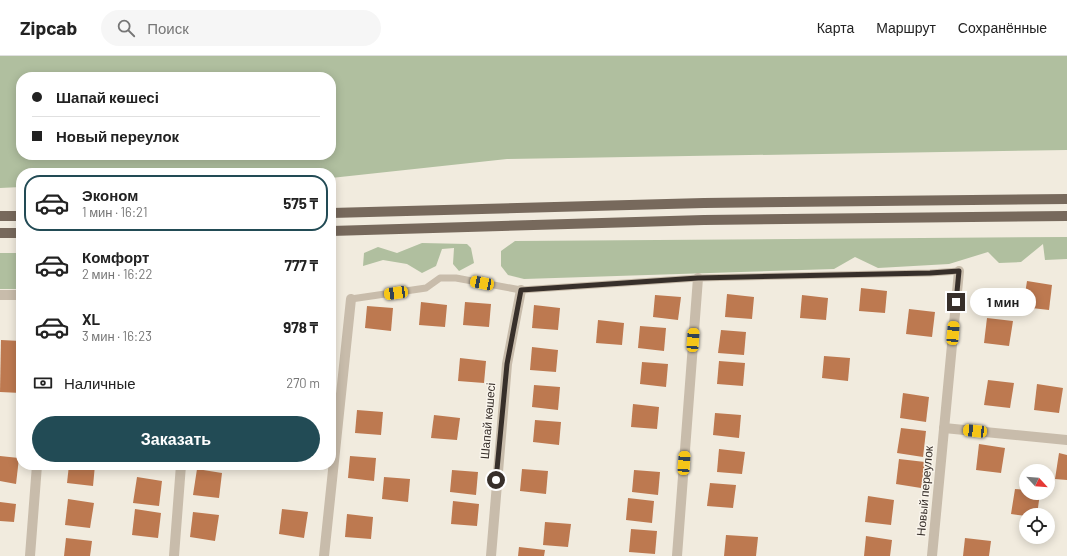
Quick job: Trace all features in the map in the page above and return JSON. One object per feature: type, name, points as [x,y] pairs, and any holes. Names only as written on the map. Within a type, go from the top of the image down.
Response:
[{"type":"main road","points":[[336,213],[704,203],[1067,200]]},
{"type":"main road","points":[[0,216],[16,216]]},
{"type":"main road","points":[[336,231],[704,220],[1067,216]]},
{"type":"main road","points":[[0,233],[16,233]]},
{"type":"street","name":"Новый переулок","points":[[932,556],[959,271]]},
{"type":"street","points":[[677,556],[698,278]]},
{"type":"street","name":"Шапай көшесі","points":[[491,556],[507,364],[521,290]]},
{"type":"street","points":[[0,296],[16,295]]},
{"type":"street","points":[[336,442],[351,299]]},
{"type":"street","points":[[944,428],[1067,440]]},
{"type":"street","points":[[30,556],[37,470]]},
{"type":"street","points":[[174,556],[181,470]]},
{"type":"street","points":[[324,556],[333,470]]},
{"type":"lane","points":[[351,299],[426,288],[440,278],[456,278],[521,290],[698,278],[930,273],[959,271]]},
{"type":"green space","points":[[0,56],[1067,56],[1067,150],[507,159],[336,177],[336,168],[16,168],[16,187],[0,188]]},
{"type":"green space","points":[[1067,237],[1067,259],[1045,260],[1043,244],[1021,262],[999,263],[988,252],[949,264],[878,268],[855,257],[834,269],[524,279],[508,275],[501,266],[501,251],[515,241]]},
{"type":"green space","points":[[422,243],[467,244],[471,248],[474,263],[459,271],[453,264],[454,248],[442,249],[436,266],[422,273],[407,264],[383,260],[363,266],[364,253],[378,247],[397,253]]},
{"type":"green space","points":[[0,253],[16,253],[16,289],[0,289]]},
{"type":"building","points":[[1027,281],[1052,285],[1049,310],[1023,307]]},
{"type":"building","points":[[861,288],[887,291],[885,313],[859,311]]},
{"type":"building","points":[[727,294],[754,297],[752,319],[725,317]]},
{"type":"building","points":[[655,295],[681,297],[678,320],[653,317]]},
{"type":"building","points":[[802,295],[828,298],[826,320],[800,318]]},
{"type":"building","points":[[421,302],[447,305],[445,327],[419,325]]},
{"type":"building","points":[[465,302],[491,304],[489,327],[463,325]]},
{"type":"building","points":[[534,305],[560,308],[558,330],[532,328]]},
{"type":"building","points":[[367,306],[393,308],[391,331],[365,328]]},
{"type":"building","points":[[909,309],[935,312],[932,337],[906,334]]},
{"type":"building","points":[[987,318],[1013,321],[1009,346],[984,343]]},
{"type":"building","points":[[598,320],[624,323],[622,345],[596,343]]},
{"type":"building","points":[[640,326],[666,328],[664,351],[638,348]]},
{"type":"building","points":[[721,330],[746,332],[744,355],[718,353]]},
{"type":"building","points":[[1,340],[16,341],[16,393],[0,392]]},
{"type":"building","points":[[532,347],[558,350],[556,372],[530,370]]},
{"type":"building","points":[[824,356],[850,358],[848,381],[822,378]]},
{"type":"building","points":[[460,358],[486,361],[484,383],[458,381]]},
{"type":"building","points":[[719,361],[745,363],[743,386],[717,384]]},
{"type":"building","points":[[642,362],[668,364],[666,387],[640,384]]},
{"type":"building","points":[[988,380],[1014,383],[1010,408],[984,405]]},
{"type":"building","points":[[1037,384],[1063,388],[1059,413],[1034,410]]},
{"type":"building","points":[[534,385],[560,387],[558,410],[532,407]]},
{"type":"building","points":[[903,393],[929,397],[926,422],[900,418]]},
{"type":"building","points":[[633,404],[659,407],[657,429],[631,427]]},
{"type":"building","points":[[357,410],[383,412],[381,435],[355,433]]},
{"type":"building","points":[[715,413],[741,415],[739,438],[713,435]]},
{"type":"building","points":[[434,415],[460,418],[457,440],[431,438]]},
{"type":"building","points":[[535,420],[561,422],[559,445],[533,442]]},
{"type":"building","points":[[901,428],[926,431],[923,457],[897,453]]},
{"type":"building","points":[[979,444],[1005,448],[1001,473],[976,470]]},
{"type":"building","points":[[719,449],[745,452],[742,474],[717,472]]},
{"type":"building","points":[[1059,453],[1067,455],[1067,480],[1055,479]]},
{"type":"building","points":[[0,456],[16,458],[16,470],[18,470],[16,484],[0,481]]},
{"type":"building","points":[[350,456],[376,458],[374,481],[348,478]]},
{"type":"building","points":[[899,459],[925,462],[921,488],[896,484]]},
{"type":"building","points":[[522,469],[548,471],[546,494],[520,491]]},
{"type":"building","points":[[68,470],[95,470],[93,486],[67,483]]},
{"type":"building","points":[[197,470],[222,473],[219,498],[193,495]]},
{"type":"building","points":[[452,470],[478,472],[476,495],[450,492]]},
{"type":"building","points":[[634,470],[660,472],[658,495],[632,492]]},
{"type":"building","points":[[137,477],[162,481],[159,506],[133,503]]},
{"type":"building","points":[[384,477],[410,479],[408,502],[382,499]]},
{"type":"building","points":[[710,483],[736,485],[733,508],[707,506]]},
{"type":"building","points":[[1015,489],[1019,489],[1019,500],[1039,500],[1038,508],[1019,508],[1019,515],[1011,514]]},
{"type":"building","points":[[868,496],[894,500],[891,525],[865,522]]},
{"type":"building","points":[[628,498],[654,501],[652,523],[626,520]]},
{"type":"building","points":[[68,499],[94,503],[90,528],[65,525]]},
{"type":"building","points":[[453,501],[479,504],[477,526],[451,524]]},
{"type":"building","points":[[0,502],[16,504],[14,522],[0,521]]},
{"type":"building","points":[[135,509],[161,513],[158,538],[132,535]]},
{"type":"building","points":[[282,509],[308,512],[304,538],[279,534]]},
{"type":"building","points":[[193,512],[219,515],[215,541],[190,537]]},
{"type":"building","points":[[347,514],[373,517],[371,539],[345,537]]},
{"type":"building","points":[[545,522],[571,524],[568,547],[543,545]]},
{"type":"building","points":[[631,529],[657,531],[655,554],[629,552]]},
{"type":"building","points":[[726,535],[758,537],[756,556],[724,556]]},
{"type":"building","points":[[866,536],[892,540],[890,556],[864,556]]},
{"type":"building","points":[[66,538],[92,541],[90,556],[64,556]]},
{"type":"building","points":[[965,538],[991,541],[989,556],[963,556]]},
{"type":"building","points":[[519,547],[545,550],[544,556],[518,556]]},
{"type":"route","points":[[496,480],[507,364],[521,290],[698,278],[930,273],[959,271],[956,302]]}]
